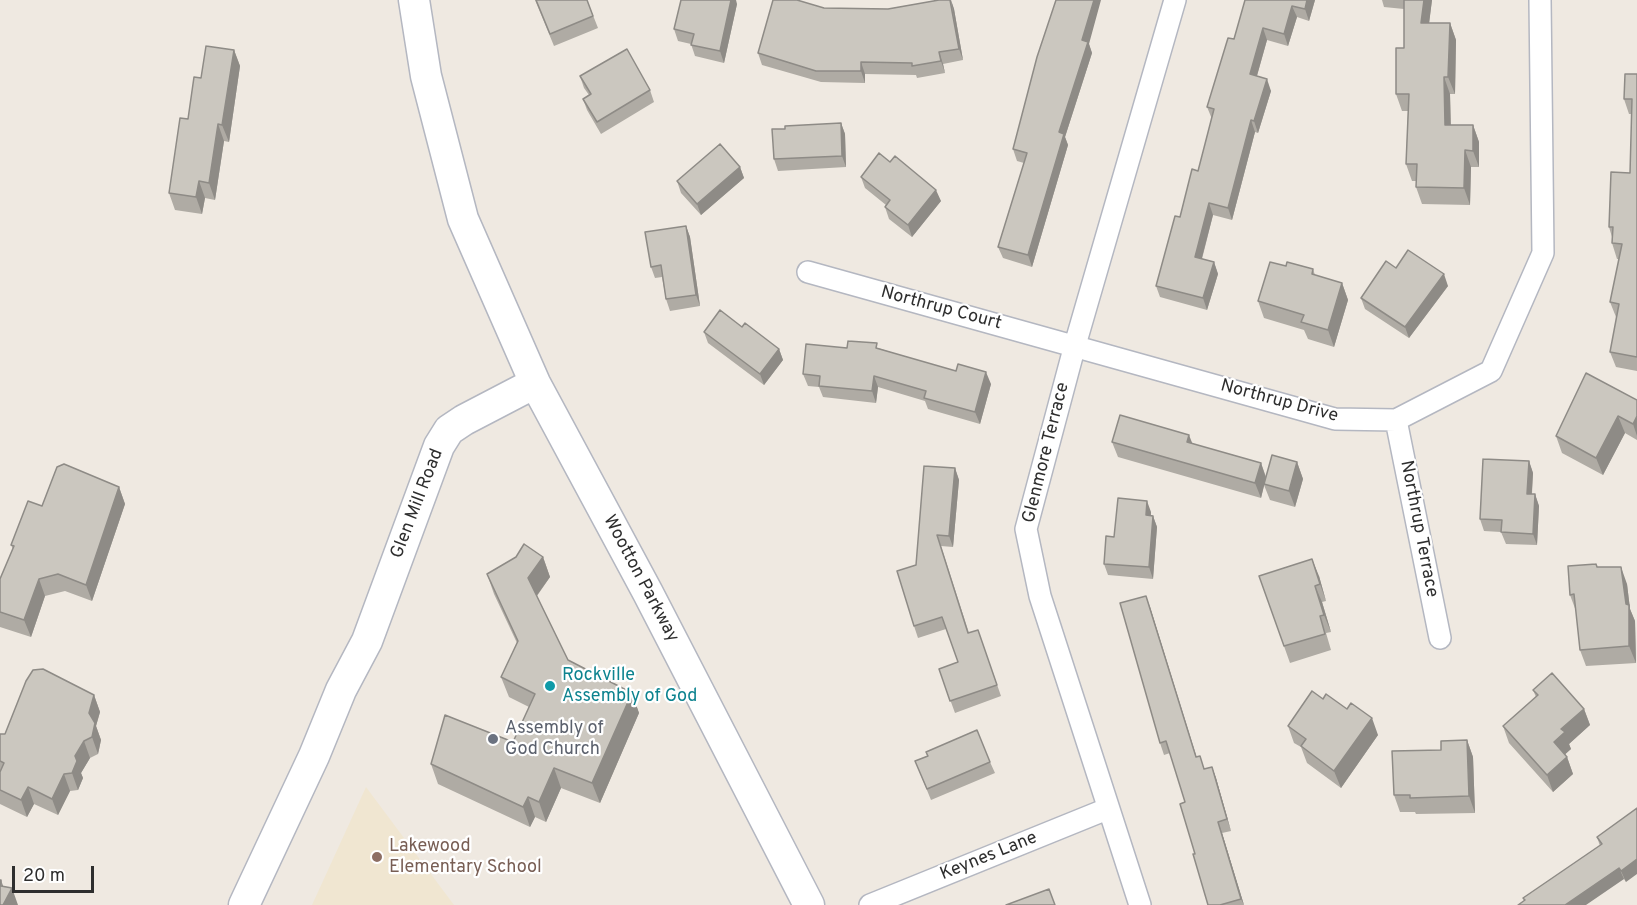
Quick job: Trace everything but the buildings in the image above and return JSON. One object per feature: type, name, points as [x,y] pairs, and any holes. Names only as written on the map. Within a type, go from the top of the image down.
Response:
[{"type":"main road","points":[[414,0],[426,76],[463,219],[535,383]]},
{"type":"main road","name":"Glen Mill Road","points":[[244,905],[314,756],[341,690],[367,641],[439,446],[449,430],[464,420],[535,383]]},
{"type":"main road","name":"Wootton Parkway","points":[[535,383],[648,593],[809,905]]},
{"type":"street","name":"Glenmore Terrace","points":[[1140,905],[1107,809],[1040,596],[1026,529],[1075,345],[1175,0]]},
{"type":"street","name":"Northrup Drive","points":[[1075,345],[1335,419],[1396,420],[1491,371],[1543,253],[1540,0]]},
{"type":"street","name":"Northrup Court","points":[[808,272],[1075,345]]},
{"type":"street","name":"Northrup Terrace","points":[[1396,420],[1440,638]]},
{"type":"street","name":"Keynes Lane","points":[[870,905],[1107,809]]},
{"type":"shaded area","name":"Lakewood Elementary School","points":[[366,787],[454,905],[312,905]]},
{"type":"place","name":"Rockville Assembly of God","points":[[550,686]]},
{"type":"place","name":"Assembly of God Church","points":[[493,739]]},
{"type":"place","name":"Lakewood Elementary School","points":[[377,857]]}]
